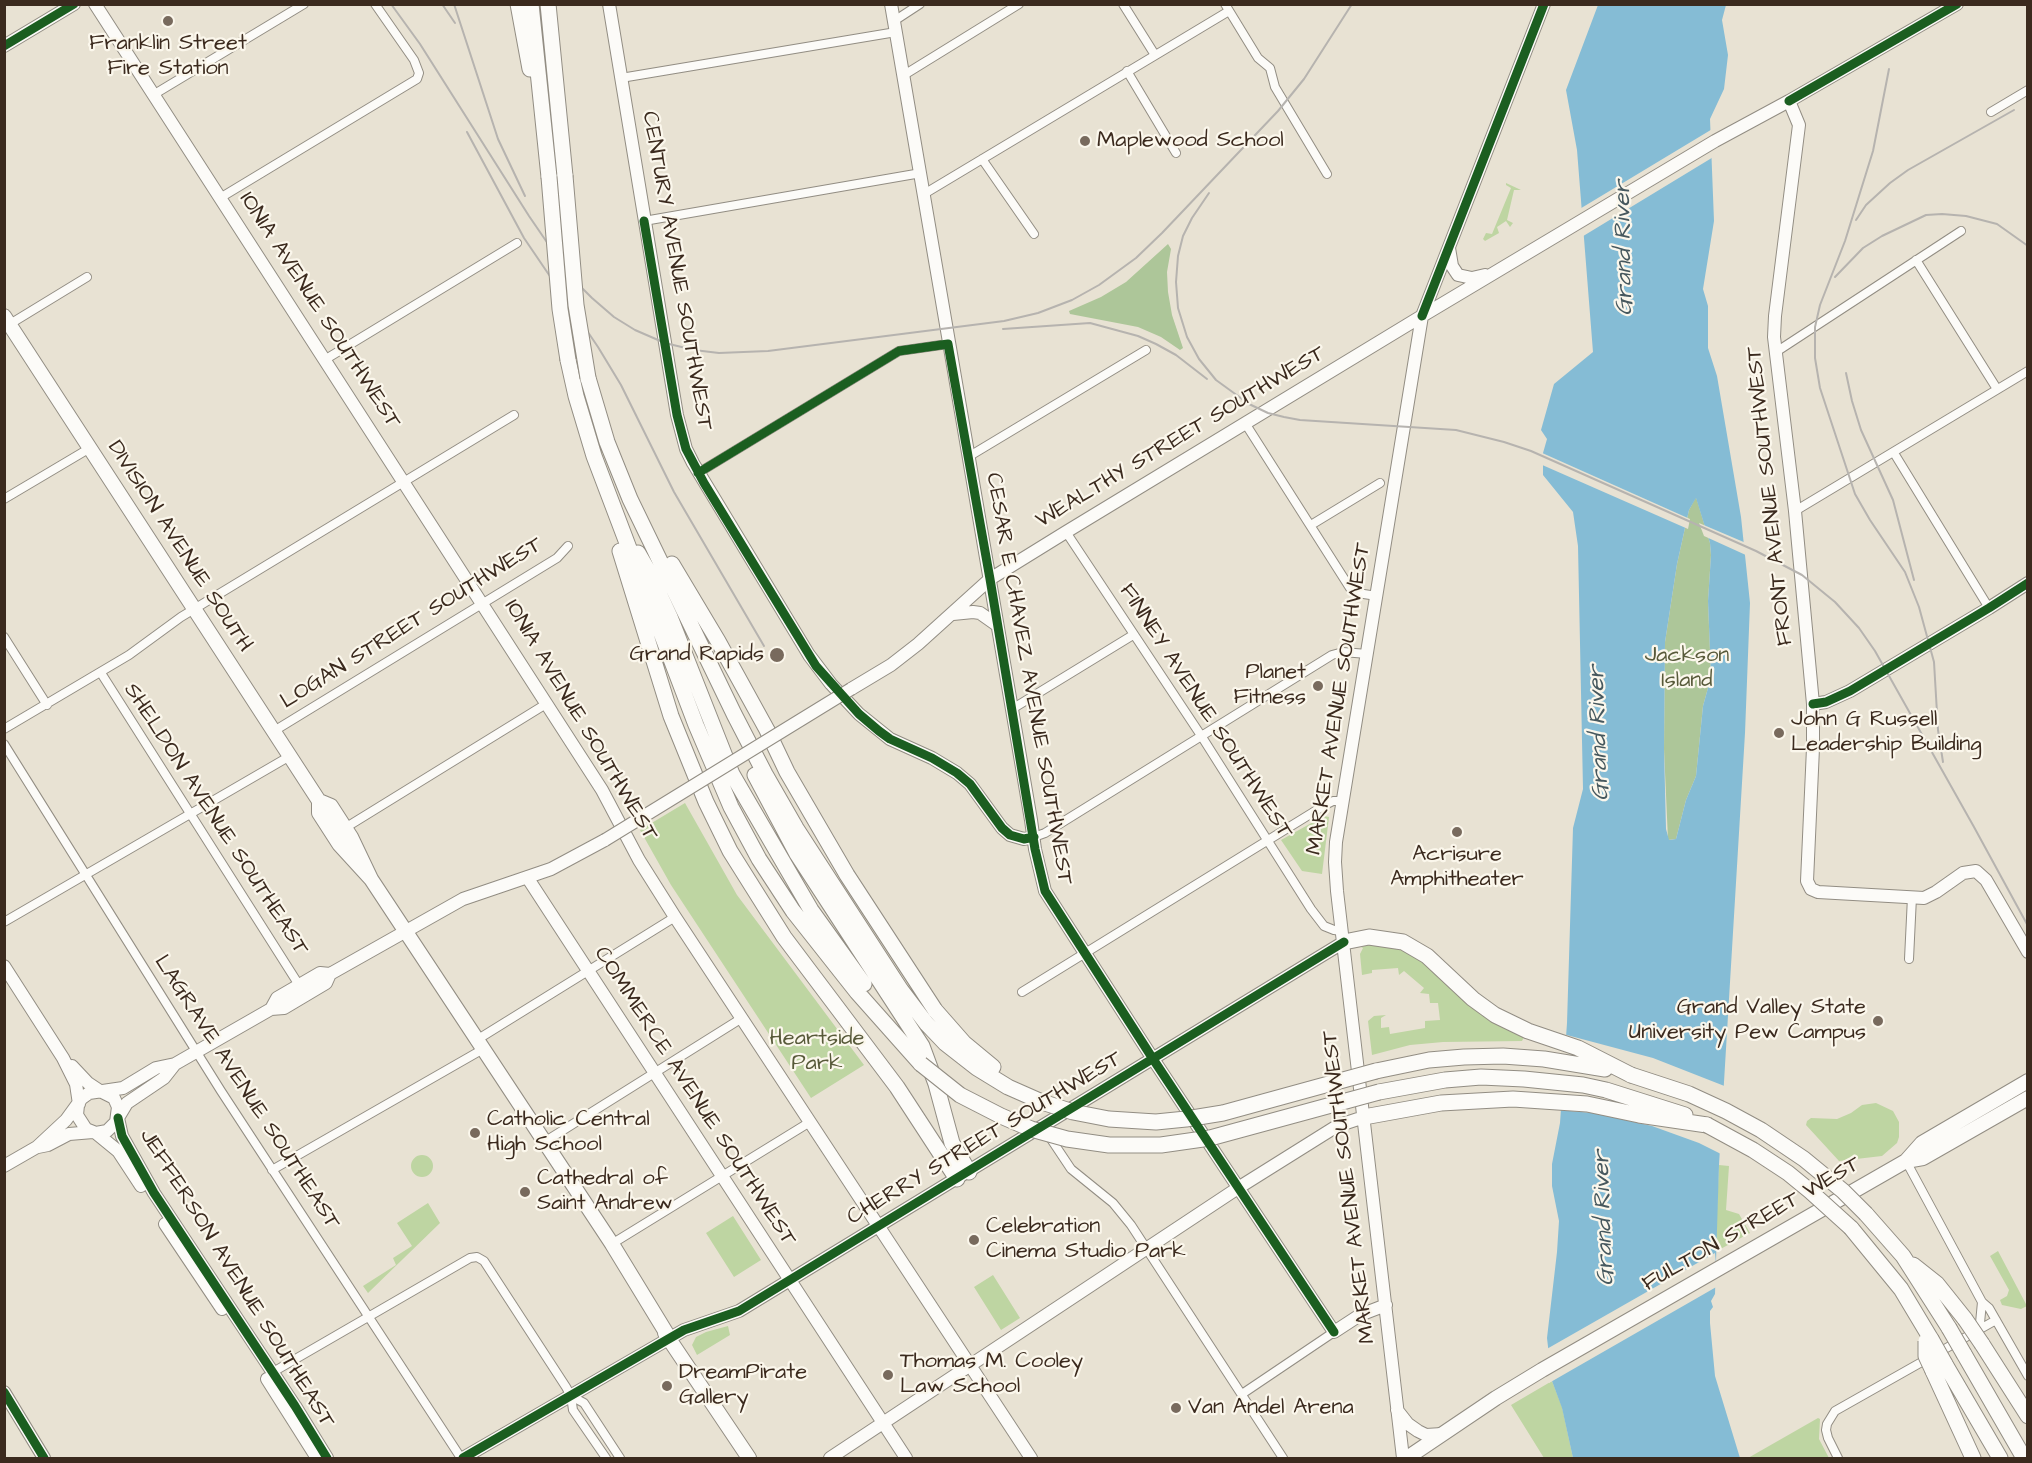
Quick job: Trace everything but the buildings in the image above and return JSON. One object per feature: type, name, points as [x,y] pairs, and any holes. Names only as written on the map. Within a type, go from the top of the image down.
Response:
[{"type":"highway","points":[[518,4],[529,63],[544,123]]},
{"type":"highway","points":[[531,4],[560,309],[568,360],[582,417],[609,495],[716,776],[741,827],[759,859],[805,926],[887,1028],[921,1064],[960,1095],[1031,1129],[1067,1139],[1109,1145],[1161,1145],[1210,1138],[1379,1092],[1457,1079],[1481,1077],[1544,1080],[1583,1085],[1634,1098],[1707,1125],[1753,1150],[1788,1173],[1851,1228],[1887,1270],[1927,1337],[1926,1356],[1939,1368],[2000,1458]]},
{"type":"highway","points":[[548,4],[576,304],[588,378],[596,409],[618,469],[630,499],[734,714],[775,792],[908,1001],[936,1033],[964,1058],[1008,1087],[1073,1112],[1109,1119],[1156,1122],[1223,1113],[1376,1071],[1429,1060],[1464,1057],[1544,1059],[1588,1064],[1631,1075],[1689,1095],[1761,1130],[1804,1159],[1844,1191],[1903,1256],[1936,1284],[1965,1319],[2028,1416]]},
{"type":"highway","points":[[618,469],[718,641],[787,772],[837,860],[935,1010],[977,1055],[1042,1102]]},
{"type":"highway","points":[[609,495],[623,563],[671,716],[722,836],[746,879],[784,936],[963,1175]]},
{"type":"highway","points":[[616,514],[650,572],[728,765],[814,915],[921,1064]]},
{"type":"highway","points":[[734,714],[750,764],[783,830],[922,1046],[936,1084],[963,1175]]},
{"type":"highway","points":[[1343,936],[1394,939],[1412,946],[1427,956],[1473,999],[1495,1015],[1527,1032],[1578,1048],[1631,1075]]},
{"type":"highway","points":[[1364,1117],[1455,1101],[1513,1099],[1587,1104],[1639,1115],[1707,1125]]},
{"type":"highway","points":[[1903,1256],[1949,1328],[2024,1458]]},
{"type":"highway","points":[[1939,1368],[1973,1458]]},
{"type":"main road","name":"DIVISION AVENUE SOUTH","points":[[7,320],[319,801],[319,813],[339,844],[371,879]]},
{"type":"main road","name":"DIVISION AVENUE SOUTH","points":[[319,801],[331,806],[371,879],[444,991],[457,1007],[476,1044],[749,1458]]},
{"type":"main road","name":"FULTON STREET WEST","points":[[1405,1458],[1542,1370],[1906,1161],[1922,1143],[2028,1080]]},
{"type":"main road","name":"FULTON STREET WEST","points":[[1906,1161],[1923,1158],[2028,1098]]},
{"type":"street","points":[[4,46],[74,4]]},
{"type":"street","name":"IONIA AVENUE SOUTHWEST","points":[[95,4],[606,795],[639,860],[675,917],[1031,1458]]},
{"type":"street","points":[[153,95],[304,4]]},
{"type":"street","points":[[220,198],[417,79],[419,73],[414,60],[375,4]]},
{"type":"street","name":"CENTURY AVENUE SOUTHWEST","points":[[609,4],[680,430],[686,449],[698,473],[816,666],[831,684],[859,714],[884,735],[957,773],[970,784],[1002,828],[1010,835],[1024,839],[1034,837]]},
{"type":"street","name":"CESAR E CHAVEZ AVENUE SOUTHWEST","points":[[891,4],[1035,849],[1045,891],[1334,1332]]},
{"type":"street","points":[[621,78],[895,26],[920,4]]},
{"type":"street","points":[[904,75],[1019,4]]},
{"type":"street","points":[[1123,4],[1155,55]]},
{"type":"street","name":"WEALTHY STREET SOUTHWEST","points":[[330,974],[463,900],[551,869],[605,840],[891,665],[953,614],[990,579],[1066,532],[1715,141],[1957,4]]},
{"type":"street","name":"MARKET AVENUE SOUTHWEST","points":[[1405,1458],[1397,1409],[1335,862],[1342,801],[1422,316],[1540,7]]},
{"type":"street","points":[[924,194],[1155,55],[1227,8],[1258,58],[1270,68],[1275,87],[1327,174]]},
{"type":"street","points":[[1127,71],[1176,153]]},
{"type":"street","points":[[1991,111],[2028,90]]},
{"type":"street","name":"FRONT AVENUE SOUTHWEST","points":[[1789,101],[1799,125],[1775,316],[1776,352],[1795,511],[1813,704],[1807,878],[1810,889],[1819,892],[1912,897]]},
{"type":"street","points":[[982,159],[1034,234]]},
{"type":"street","points":[[644,221],[921,172]]},
{"type":"street","points":[[1776,352],[1961,231]]},
{"type":"street","points":[[326,359],[517,243]]},
{"type":"street","points":[[1449,247],[1452,266],[1458,276],[1472,278],[1494,273]]},
{"type":"street","points":[[1916,260],[1996,389]]},
{"type":"street","points":[[7,320],[87,277]]},
{"type":"street","points":[[698,473],[899,351],[948,344]]},
{"type":"street","points":[[968,457],[1146,350]]},
{"type":"street","points":[[1795,511],[2028,371]]},
{"type":"street","points":[[4,729],[101,673],[195,609],[514,415]]},
{"type":"street","points":[[1245,423],[1350,588],[1357,593],[1377,596]]},
{"type":"street","points":[[4,498],[90,448]]},
{"type":"street","points":[[1894,453],[1989,608]]},
{"type":"street","points":[[1311,525],[1380,483]]},
{"type":"street","name":"FINNEY AVENUE SOUTHWEST","points":[[1066,532],[1202,737],[1320,922],[1328,929],[1343,936]]},
{"type":"street","name":"LOGAN STREET SOUTHWEST","points":[[274,731],[557,558],[568,546]]},
{"type":"street","points":[[1813,704],[1843,696],[2028,583]]},
{"type":"street","points":[[953,614],[973,612],[989,618],[997,625]]},
{"type":"street","points":[[1012,709],[1133,635]]},
{"type":"street","points":[[4,636],[47,705]]},
{"type":"street","points":[[1034,837],[1045,833],[1332,656],[1343,652],[1367,654]]},
{"type":"street","name":"SHELDON AVENUE SOUTHEAST","points":[[101,673],[299,985]]},
{"type":"street","points":[[345,828],[546,704]]},
{"type":"street","name":"LAGRAVE AVENUE SOUTHEAST","points":[[4,744],[272,1170],[462,1458]]},
{"type":"street","points":[[4,922],[290,756]]},
{"type":"street","points":[[1022,992],[1325,805],[1333,801],[1342,801]]},
{"type":"street","points":[[1909,959],[1912,897],[1931,895],[1967,872],[1976,871],[1986,880],[2028,952]]},
{"type":"street","name":"COMMERCE AVENUE SOUTHWEST","points":[[527,878],[906,1458]]},
{"type":"street","points":[[272,1170],[476,1044],[587,970],[675,917]]},
{"type":"street","name":"CHERRY STREET SOUTHWEST","points":[[462,1458],[694,1325],[739,1311],[1153,1059],[1343,936]]},
{"type":"street","points":[[4,966],[63,1058],[76,1084],[77,1115],[82,1125],[96,1132]]},
{"type":"street","points":[[5,1166],[37,1147],[66,1120],[89,1093],[123,1088],[156,1068],[175,1064],[271,1009],[284,1008],[326,984],[330,974],[320,973],[277,998],[271,1009]]},
{"type":"street","points":[[542,1143],[742,1018]]},
{"type":"street","points":[[63,1058],[88,1083],[110,1095],[117,1102],[118,1118]]},
{"type":"street","points":[[37,1147],[48,1145],[69,1134],[110,1129],[127,1103],[164,1078],[175,1064]]},
{"type":"street","points":[[830,1458],[1238,1188],[1337,1126],[1364,1117]]},
{"type":"street","name":"JEFFERSON AVENUE SOUTHEAST","points":[[118,1118],[122,1136],[154,1193],[327,1458]]},
{"type":"street","points":[[610,1245],[810,1122]]},
{"type":"street","points":[[1042,1127],[1071,1169],[1119,1209],[1283,1458]]},
{"type":"street","name":"JEFFERSON AVENUE SOUTHEAST","points":[[96,1132],[112,1145],[129,1166],[317,1458]]},
{"type":"street","points":[[1906,1161],[1982,1302],[1989,1308],[2028,1376]]},
{"type":"street","points":[[273,1372],[470,1258],[477,1257],[484,1261],[571,1396],[573,1410],[606,1458]]},
{"type":"street","points":[[1978,1338],[1982,1302]]},
{"type":"street","points":[[1242,1394],[1360,1315],[1386,1305]]},
{"type":"street","points":[[1838,1458],[1828,1438],[1827,1430],[1827,1424],[1835,1411],[1978,1338],[1996,1320]]},
{"type":"street","points":[[4,1392],[44,1458]]},
{"type":"street","points":[[571,1396],[584,1403],[620,1458]]},
{"type":"street","points":[[1397,1409],[1408,1424],[1418,1431],[1426,1435],[1442,1434]]},
{"type":"green space","points":[[1506,183],[1521,190],[1514,190],[1507,220],[1513,223],[1510,227],[1506,221],[1497,227],[1499,233],[1485,241],[1483,239],[1486,233],[1492,234],[1511,188]]},
{"type":"green space","points":[[1168,244],[1171,249],[1167,272],[1168,292],[1172,315],[1183,348],[1180,350],[1161,337],[1138,327],[1070,314],[1069,311],[1101,297],[1126,282]]},
{"type":"green space","name":"Jackson Island","points":[[1696,497],[1710,543],[1711,555],[1708,601],[1711,677],[1703,706],[1696,776],[1686,800],[1676,839],[1668,840],[1664,749],[1665,642],[1677,564],[1689,510]]},
{"type":"green space","name":"Heartside Park","points":[[685,803],[737,895],[864,1065],[811,1098],[671,885],[640,830]]},
{"type":"green space","points":[[1324,816],[1329,817],[1322,874],[1302,871],[1281,840]]},
{"type":"green space","points":[[1373,944],[1393,947],[1413,955],[1525,1035],[1522,1041],[1443,1042],[1410,1045],[1372,1055],[1368,1021],[1374,1016],[1386,1015],[1381,1018],[1381,1028],[1389,1027],[1390,1034],[1425,1028],[1425,1021],[1440,1020],[1438,1003],[1430,1003],[1429,994],[1420,993],[1424,988],[1404,971],[1399,975],[1398,968],[1372,970],[1372,973],[1362,975],[1360,954],[1363,948],[1361,947]]},
{"type":"green space","points":[[1876,1103],[1893,1111],[1899,1122],[1897,1143],[1882,1156],[1839,1161],[1806,1125],[1811,1118],[1837,1119],[1862,1105]]},
{"type":"green space","points":[[418,1155],[426,1155],[433,1162],[433,1170],[426,1177],[418,1177],[411,1170],[411,1162]]},
{"type":"green space","points":[[1719,1165],[1729,1166],[1726,1210],[1739,1214],[1750,1233],[1715,1252]]},
{"type":"green space","points":[[428,1203],[440,1223],[368,1293],[363,1286],[396,1265],[393,1258],[412,1246],[397,1223]]},
{"type":"green space","points":[[733,1216],[761,1260],[734,1277],[706,1233]]},
{"type":"green space","points":[[1998,1251],[2027,1306],[2021,1309],[2002,1305],[2000,1300],[2007,1296],[2009,1290],[1990,1256]]},
{"type":"green space","points":[[993,1275],[1020,1318],[1001,1330],[974,1287]]},
{"type":"green space","points":[[728,1326],[730,1335],[697,1355],[692,1345],[696,1337]]},
{"type":"green space","points":[[1552,1381],[1562,1407],[1573,1458],[1544,1458],[1511,1405]]},
{"type":"green space","points":[[1818,1418],[1820,1419],[1819,1439],[1829,1458],[1748,1458]]},
{"type":"water","name":"Grand River","points":[[1598,5],[1726,5],[1722,20],[1728,55],[1724,89],[1710,119],[1714,221],[1703,289],[1708,306],[1708,348],[1717,376],[1741,517],[1750,603],[1745,733],[1719,1165],[1715,1294],[1711,1301],[1713,1307],[1710,1311],[1710,1323],[1715,1376],[1740,1458],[1573,1458],[1562,1408],[1552,1381],[1547,1338],[1559,1221],[1552,1186],[1552,1164],[1560,1123],[1567,1023],[1573,828],[1583,789],[1578,546],[1573,512],[1543,475],[1543,453],[1547,439],[1541,430],[1554,384],[1593,352],[1577,150],[1566,90]],"holes":[[[1696,498],[1710,543],[1708,601],[1711,677],[1703,706],[1696,776],[1686,800],[1676,839],[1669,840],[1666,829],[1664,749],[1665,642],[1677,564],[1689,510]]]},
{"type":"pier","points":[[1714,128],[1715,156],[1580,238],[1578,210]]},
{"type":"pier","points":[[1540,452],[1690,519],[1688,529],[1540,464]]},
{"type":"pier","points":[[1699,523],[1746,543],[1748,556],[1704,536]]},
{"type":"pier","points":[[1563,1034],[1653,1058],[1727,1087],[1723,1155],[1699,1143],[1652,1126],[1593,1113],[1558,1110]]},
{"type":"pier","points":[[1715,1253],[1718,1286],[1549,1383],[1545,1350]]},
{"type":"railway","points":[[391,4],[420,44],[529,216],[570,276],[614,317],[635,330],[665,343],[719,353],[768,351],[1004,321],[1038,313],[1072,300],[1099,285],[1136,258],[1278,111],[1304,79],[1352,4]]},
{"type":"railway","points":[[442,4],[455,23]]},
{"type":"railway","points":[[454,4],[498,139],[525,196]]},
{"type":"railway","points":[[1889,69],[1873,151],[1845,241],[1820,305],[1815,327],[1815,358],[1820,388],[1855,494],[1905,572],[1919,607],[1934,662],[1938,730],[1943,762]]},
{"type":"railway","points":[[1856,220],[1866,205],[1908,170],[2014,110]]},
{"type":"railway","points":[[467,132],[524,238],[621,385],[674,492],[764,646]]},
{"type":"railway","points":[[1209,193],[1183,236],[1178,256],[1176,282],[1178,308],[1187,337],[1199,359],[1216,380],[1249,404],[1268,413],[1284,417],[1456,430],[1504,442],[1531,451],[1756,551],[1802,575],[1835,602],[1859,628],[1875,651],[2028,926]]},
{"type":"railway","points":[[1835,277],[1863,248],[1882,236],[1926,215],[1966,216],[1997,224],[2028,246]]},
{"type":"railway","points":[[1003,329],[1090,323],[1138,336],[1156,344],[1176,355],[1207,379]]},
{"type":"railway","points":[[1846,373],[1861,430],[1893,500],[1914,580]]},
{"type":"cycle path","points":[[4,46],[74,4]]},
{"type":"cycle path","points":[[1422,316],[1544,4]]},
{"type":"cycle path","points":[[1789,101],[1957,4]]},
{"type":"cycle path","points":[[644,221],[677,415],[686,449],[704,483],[816,666],[859,714],[879,731],[890,739],[932,758],[970,784],[1002,828],[1010,835],[1024,839],[1034,837]]},
{"type":"cycle path","points":[[698,473],[899,351],[948,344],[1035,849],[1045,891],[1334,1332]]},
{"type":"cycle path","points":[[1813,704],[1826,702],[1850,691],[2028,583]]},
{"type":"cycle path","points":[[463,1458],[684,1330],[739,1311],[1344,942]]},
{"type":"cycle path","points":[[118,1118],[122,1136],[154,1193],[327,1458]]},
{"type":"cycle path","points":[[4,1392],[44,1458]]},
{"type":"place","name":"Franklin Street Fire Station","points":[[168,21]]},
{"type":"place","name":"Maplewood School","points":[[1085,141]]},
{"type":"place","name":"Grand Rapids","points":[[777,655]]},
{"type":"place","name":"Planet Fitness","points":[[1318,686]]},
{"type":"place","name":"John G Russell Leadership Building","points":[[1779,733]]},
{"type":"place","name":"Acrisure Amphitheater","points":[[1457,832]]},
{"type":"place","name":"Grand Valley State University Pew Campus","points":[[1878,1021]]},
{"type":"place","name":"Catholic Central High School","points":[[475,1133]]},
{"type":"place","name":"Cathedral of Saint Andrew","points":[[525,1192]]},
{"type":"place","name":"Celebration Cinema Studio Park","points":[[974,1240]]},
{"type":"place","name":"Thomas M. Cooley Law School","points":[[888,1375]]},
{"type":"place","name":"DreamPirate Gallery","points":[[667,1386]]},
{"type":"place","name":"Van Andel Arena","points":[[1176,1408]]}]
